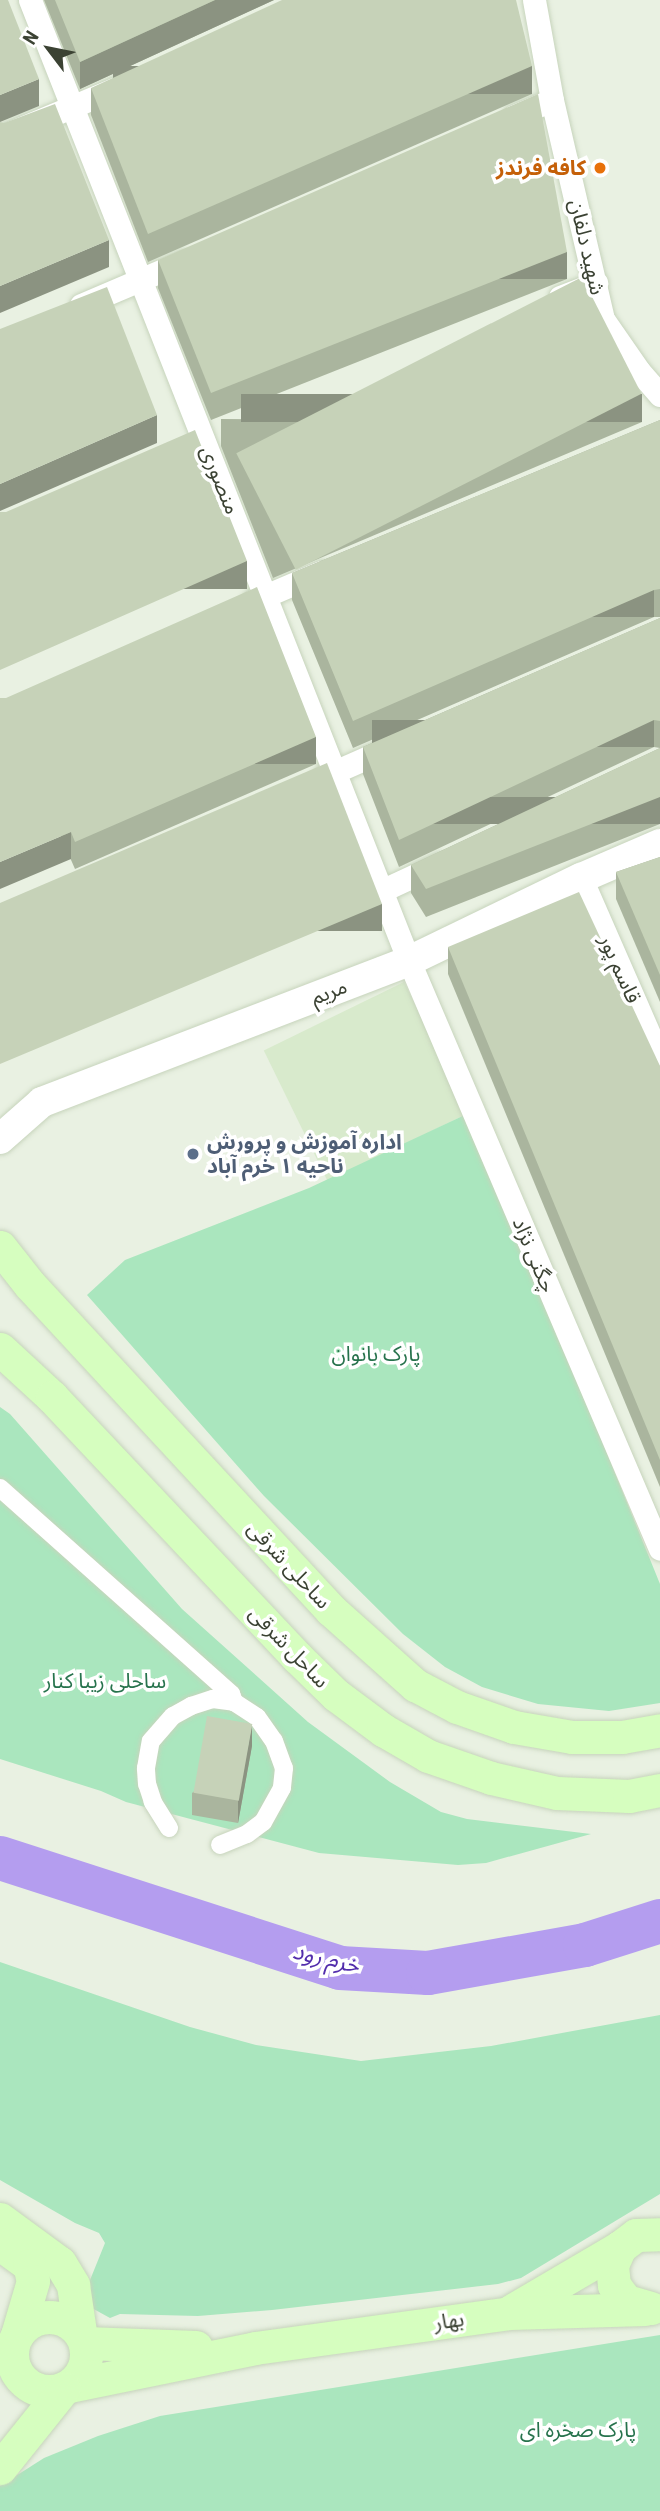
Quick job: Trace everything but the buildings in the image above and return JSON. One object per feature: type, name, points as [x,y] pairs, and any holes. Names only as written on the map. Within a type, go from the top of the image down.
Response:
[{"type":"main road","name":"ساحلی شرقی","points":[[0,1247],[37,1293],[331,1610],[415,1685],[457,1707],[514,1727],[572,1737],[622,1737],[660,1730]]},
{"type":"main road","name":"ساحل شرقی","points":[[0,1349],[52,1397],[336,1695],[383,1730],[428,1756],[504,1781],[557,1793],[629,1796],[660,1790]]},
{"type":"main road","points":[[0,2219],[60,2263],[72,2285],[82,2338],[84,2368],[0,2469]]},
{"type":"main road","points":[[644,2234],[612,2265],[614,2285],[626,2301],[652,2308]]},
{"type":"main road","points":[[509,2313],[644,2234]]},
{"type":"main road","points":[[0,2244],[29,2265],[33,2281],[10,2351],[15,2371],[23,2381],[45,2391],[255,2348]]},
{"type":"main road","name":"بهار","points":[[255,2348],[509,2313],[652,2308]]},
{"type":"main road","points":[[10,2351],[25,2325],[48,2317],[71,2323],[82,2338]]},
{"type":"main road","points":[[82,2338],[255,2348]]},
{"type":"street","name":"منصوری","points":[[30,0],[409,961]]},
{"type":"street","name":"شهید دلفان","points":[[534,0],[552,100],[603,318],[639,371],[660,395]]},
{"type":"street","points":[[0,137],[134,80]]},
{"type":"street","points":[[490,126],[552,100]]},
{"type":"street","points":[[64,312],[203,252]]},
{"type":"street","points":[[534,308],[596,283]]},
{"type":"street","points":[[177,449],[227,428]]},
{"type":"street","points":[[227,612],[342,564]]},
{"type":"street","points":[[298,788],[410,739]]},
{"type":"street","name":"مریم","points":[[0,1139],[42,1102],[409,961],[581,878],[660,844]]},
{"type":"street","points":[[382,891],[457,855]]},
{"type":"street","name":"قاسم پور","points":[[581,878],[660,1059]]},
{"type":"street","name":"چگنی نژاد","points":[[409,961],[660,1549]]},
{"type":"street","points":[[0,1488],[231,1694],[234,1702]]},
{"type":"street","points":[[169,1828],[153,1802],[147,1784],[146,1768],[151,1741],[173,1716],[191,1706],[213,1699],[234,1702],[257,1717],[274,1741],[284,1768],[282,1788],[263,1822],[247,1834],[220,1845]]},
{"type":"shaded area","points":[[404,982],[468,1113],[328,1182],[264,1050]]},
{"type":"green space","name":"پارک بانوان","points":[[469,1113],[660,1584],[660,1703],[609,1711],[538,1704],[482,1687],[445,1667],[403,1634],[264,1496],[87,1295],[125,1260],[309,1188]]},
{"type":"green space","name":"ساحلی زیبا کنار","points":[[0,1407],[10,1414],[182,1609],[308,1722],[390,1782],[441,1812],[467,1819],[591,1834],[486,1863],[458,1865],[319,1853],[126,1802],[101,1791],[0,1759]]},
{"type":"green space","points":[[0,1962],[190,2027],[256,2045],[361,2061],[491,2046],[660,2015],[660,2194],[521,2278],[498,2284],[272,2310],[198,2316],[120,2314],[110,2318],[90,2307],[86,2290],[105,2243],[99,2233],[75,2223],[0,2180]]},
{"type":"green space","name":"پارک صخره ای","points":[[660,2335],[660,2511],[0,2511],[0,2486],[44,2458],[98,2436],[160,2416]]},
{"type":"waterway","name":"خرم رود","points":[[0,1858],[340,1968],[428,1973],[585,1945],[660,1921]]},
{"type":"place","name":"کافه فرندز","points":[[600,168]]},
{"type":"place","name":"اداره آموزش و پرورش ناحیه ۱ خرم آباد","points":[[193,1154]]}]
